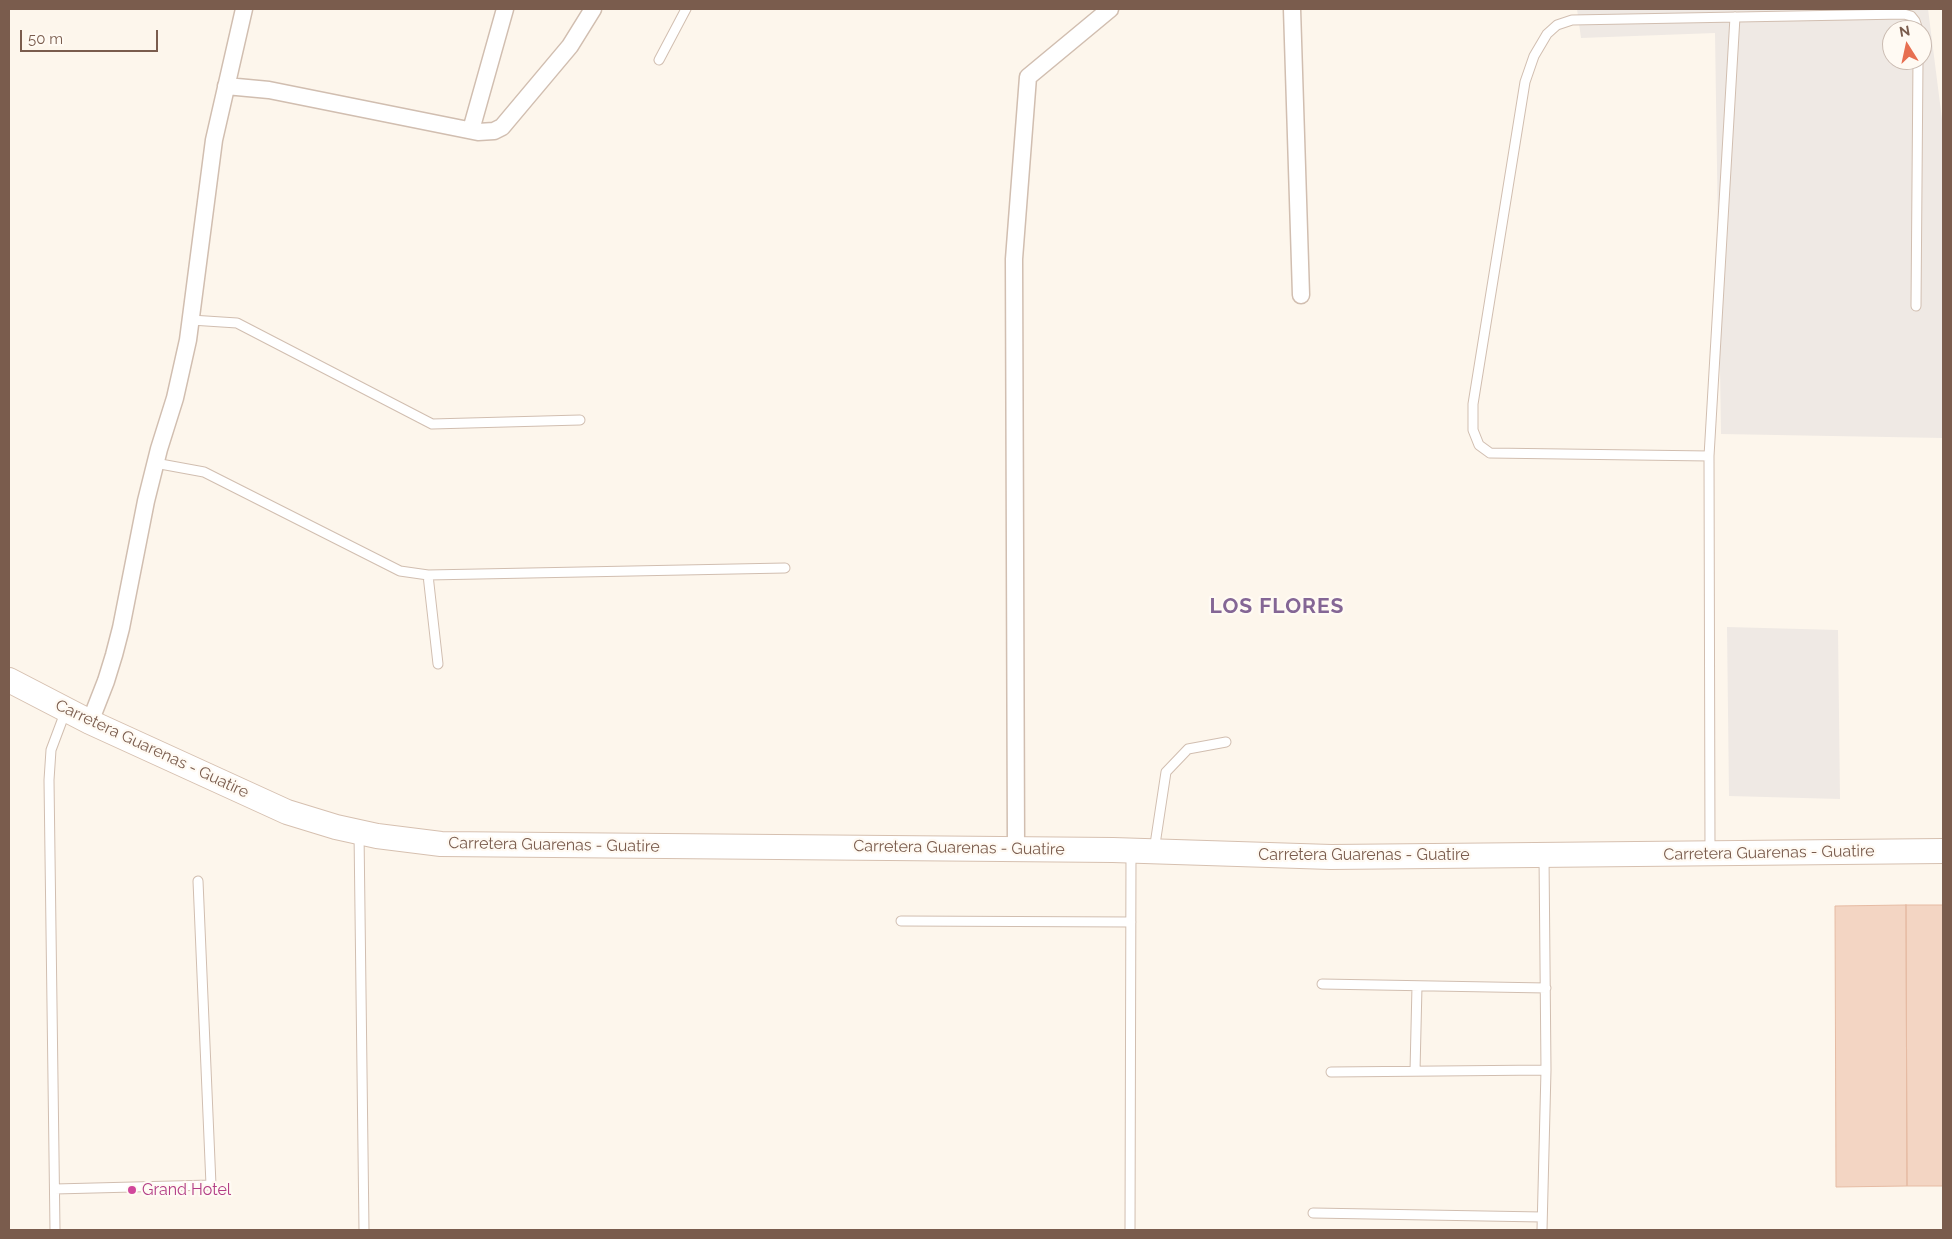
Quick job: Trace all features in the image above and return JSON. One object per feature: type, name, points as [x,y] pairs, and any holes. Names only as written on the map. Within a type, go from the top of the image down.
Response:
[{"type":"main road","name":"Carretera Guarenas - Guatire","points":[[9,680],[90,722],[287,812],[359,832],[441,844],[1016,849],[1331,857],[1943,851]]},
{"type":"street","points":[[90,722],[106,682],[121,628],[146,501],[155,463],[175,398],[188,340],[214,140],[244,9]]},
{"type":"street","points":[[471,130],[505,9]]},
{"type":"street","points":[[226,86],[269,90],[485,132],[502,127],[570,46],[593,9]]},
{"type":"street","points":[[1016,849],[1014,259],[1028,76],[1110,9]]},
{"type":"street","points":[[1292,9],[1301,295]]},
{"type":"lane","points":[[659,60],[686,9]]},
{"type":"lane","points":[[1708,456],[1490,453],[1479,445],[1473,430],[1473,404],[1525,82],[1534,56],[1547,34],[1557,25],[1572,20],[1904,14],[1911,16],[1914,20]]},
{"type":"lane","points":[[1710,854],[1708,456],[1735,17]]},
{"type":"lane","points":[[1916,306],[1918,70]]},
{"type":"lane","points":[[191,320],[237,323],[432,424],[580,420]]},
{"type":"lane","points":[[155,463],[204,472],[400,571],[428,575],[785,568]]},
{"type":"lane","points":[[428,575],[438,664]]},
{"type":"lane","points":[[56,1230],[49,780],[51,750],[66,710]]},
{"type":"lane","points":[[1130,1230],[1131,922],[1143,851],[1166,772],[1188,749],[1226,742]]},
{"type":"lane","points":[[359,832],[364,1230]]},
{"type":"lane","points":[[1542,1230],[1546,1070],[1544,856]]},
{"type":"lane","points":[[55,1189],[211,1185],[198,881]]},
{"type":"lane","points":[[901,921],[1131,922]]},
{"type":"lane","points":[[1322,984],[1546,988]]},
{"type":"lane","points":[[1415,1071],[1417,986]]},
{"type":"lane","points":[[1331,1072],[1546,1070]]},
{"type":"lane","points":[[1313,1212],[1542,1217]]},
{"type":"shaded area","points":[[1577,9],[1928,9],[1929,20],[1882,20],[1882,70],[1932,70],[1932,40],[1943,127],[1943,438],[1721,434],[1715,33],[1581,38]]},
{"type":"shaded area","points":[[1727,627],[1838,630],[1840,799],[1729,796]]},
{"type":"building","points":[[1906,905],[1943,905],[1943,1186],[1907,1186]]},
{"type":"building","points":[[1906,905],[1907,1186],[1836,1187],[1835,906]]},
{"type":"place","name":"Grand Hotel","points":[[132,1190]]},
{"type":"district","name":"LOS FLORES","points":[[1277,607]]}]
